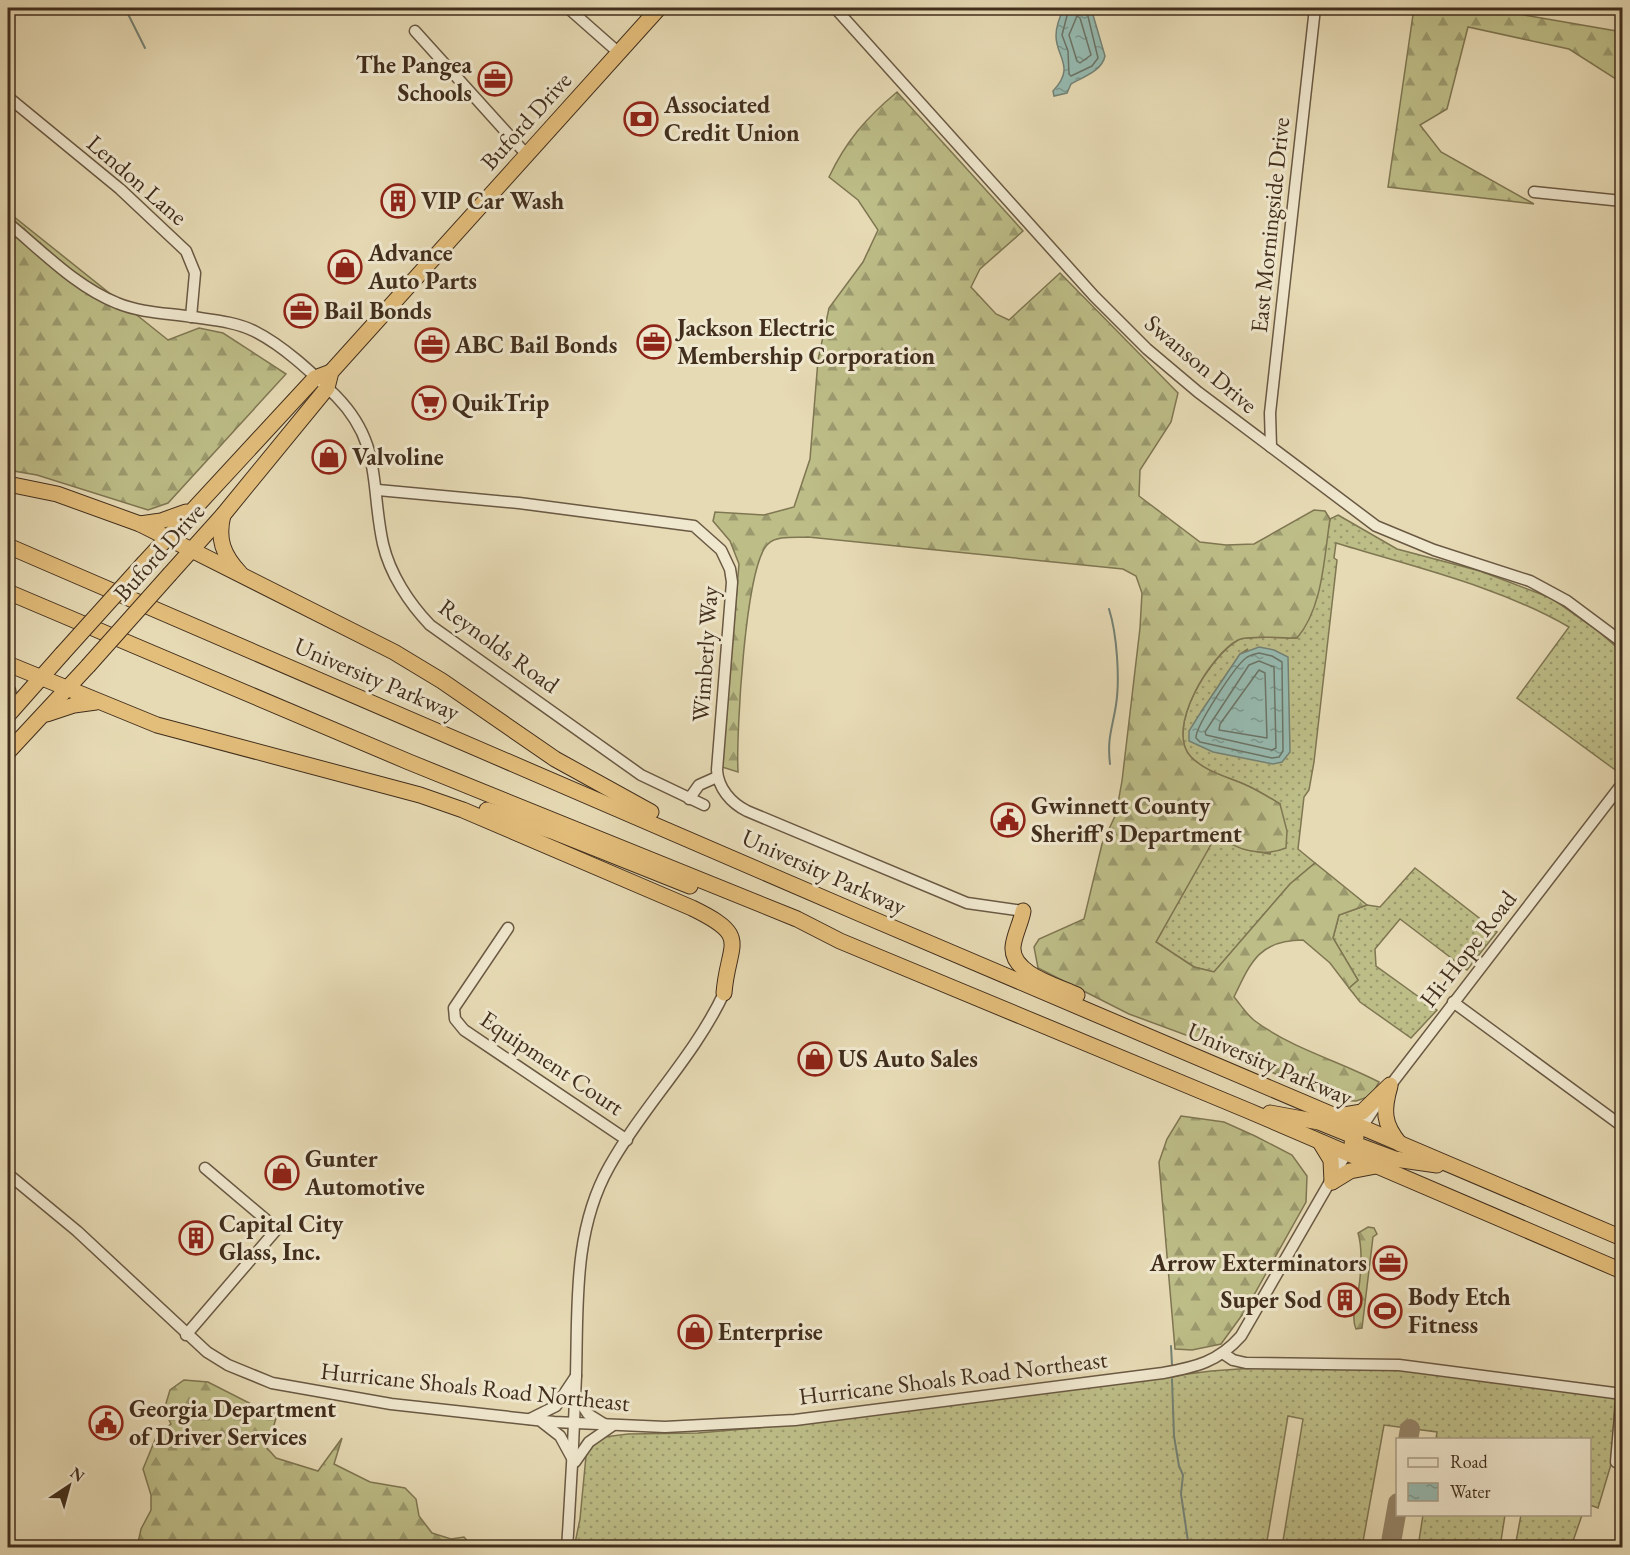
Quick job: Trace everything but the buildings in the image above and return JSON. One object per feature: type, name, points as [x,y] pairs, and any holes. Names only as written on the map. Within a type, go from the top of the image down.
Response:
[{"type":"highway","name":"Buford Drive","points":[[8,715],[191,510],[321,383],[659,8]]},
{"type":"highway","name":"Buford Drive","points":[[8,752],[223,515],[321,383]]},
{"type":"highway","points":[[8,484],[57,494],[140,524],[394,652],[589,780],[763,870]]},
{"type":"highway","points":[[140,524],[160,521],[191,510]]},
{"type":"highway","points":[[223,515],[221,544],[226,557],[244,578]]},
{"type":"highway","name":"University Parkway","points":[[8,546],[1335,1116],[1376,1166],[1623,1270]]},
{"type":"highway","name":"University Parkway","points":[[8,592],[398,757],[786,914],[840,941],[1320,1142],[1354,1140],[1400,1144],[1623,1238]]},
{"type":"highway","points":[[8,664],[96,702],[157,725],[420,795],[493,811],[552,831],[794,927],[840,941]]},
{"type":"highway","points":[[8,691],[8,704]]},
{"type":"highway","points":[[40,718],[64,708],[96,702]]},
{"type":"highway","points":[[420,795],[516,831],[716,921],[728,933],[733,948],[724,993]]},
{"type":"highway","points":[[1023,911],[1012,950],[1021,967],[1104,1010],[1141,1033]]},
{"type":"highway","points":[[1335,1116],[1352,1116],[1362,1112],[1390,1085]]},
{"type":"highway","points":[[1390,1085],[1384,1117],[1390,1132],[1400,1144]]},
{"type":"highway","points":[[1249,1111],[1311,1120],[1395,1159],[1458,1168]]},
{"type":"highway","points":[[1320,1142],[1331,1160],[1332,1182],[1350,1171],[1376,1166]]},
{"type":"street","points":[[568,8],[619,53]]},
{"type":"street","name":"Swanson Drive","points":[[834,8],[1125,329],[1198,392],[1376,526],[1434,550],[1530,581],[1567,601],[1623,642]]},
{"type":"street","name":"East Morningside Drive","points":[[1271,447],[1270,413],[1315,8]]},
{"type":"street","points":[[415,31],[527,155]]},
{"type":"street","name":"Lendon Lane","points":[[8,97],[120,189],[186,251],[195,273],[190,317]]},
{"type":"street","points":[[1534,192],[1623,201]]},
{"type":"street","name":"Reynolds Road","points":[[8,223],[82,283],[109,300],[138,309],[253,330],[273,342],[321,383],[350,413],[364,435],[373,460],[383,544],[393,571],[410,601],[430,625],[641,775],[704,805]]},
{"type":"street","name":"Wimberly Way","points":[[378,490],[608,513],[694,526],[709,536],[727,559],[732,582],[717,777]]},
{"type":"street","points":[[689,799],[699,784],[717,777],[727,796],[747,811],[967,903],[1023,911]]},
{"type":"street","name":"Hi-Hope Road","points":[[1224,1354],[1241,1336],[1255,1314],[1354,1140],[1390,1085],[1623,784]]},
{"type":"street","name":"Equipment Court","points":[[507,928],[454,1008],[455,1019],[464,1030],[627,1140]]},
{"type":"street","points":[[567,1548],[573,1463],[580,1262],[585,1226],[608,1167],[694,1047],[724,993]]},
{"type":"street","points":[[1453,1002],[1623,1126]]},
{"type":"street","points":[[186,1335],[277,1229],[206,1168]]},
{"type":"street","name":"Hurricane Shoals Road Northeast","points":[[8,1174],[77,1232],[186,1335],[228,1365],[272,1383],[391,1404],[574,1424],[725,1426],[806,1419],[1163,1373],[1197,1366],[1224,1354]]},
{"type":"street","points":[[1224,1354],[1233,1360],[1246,1363],[1352,1363],[1448,1369],[1622,1394],[1616,1462]]},
{"type":"street","points":[[573,1463],[560,1436],[535,1420],[556,1406],[576,1376]]},
{"type":"street","points":[[573,1463],[589,1442],[610,1426],[588,1414],[575,1395]]},
{"type":"green space","points":[[1414,8],[1484,8],[1622,32],[1622,83],[1569,49],[1468,27],[1447,109],[1420,125],[1441,152],[1534,204],[1388,187]]},
{"type":"green space","points":[[897,92],[1023,231],[980,269],[971,287],[996,314],[1009,320],[1060,273],[1178,393],[1171,422],[1140,470],[1139,496],[1200,542],[1226,545],[1254,544],[1314,510],[1325,511],[1330,519],[1321,582],[1306,626],[1297,638],[1243,638],[1227,648],[1215,660],[1194,693],[1183,729],[1184,745],[1197,762],[1280,804],[1287,831],[1286,848],[1268,852],[1250,851],[1232,845],[1217,834],[1156,942],[1194,967],[1214,972],[1290,884],[1315,863],[1367,905],[1339,915],[1333,938],[1358,980],[1349,988],[1330,963],[1303,940],[1288,941],[1276,944],[1259,955],[1246,973],[1234,997],[1252,1019],[1270,1031],[1379,1082],[1371,1096],[1356,1101],[1332,1100],[1213,1045],[1129,1014],[1038,968],[1034,947],[1039,939],[1084,919],[1102,844],[1116,814],[1140,628],[1142,593],[1136,576],[1123,569],[808,537],[781,538],[772,541],[760,558],[748,616],[741,690],[738,772],[722,767],[739,564],[730,541],[713,521],[715,512],[764,515],[794,507],[810,459],[818,360],[829,308],[863,262],[878,230],[858,200],[829,177],[842,152],[858,131]]},
{"type":"green space","points":[[8,212],[168,340],[199,328],[223,333],[286,374],[168,503],[148,510],[37,475],[8,470]]},
{"type":"green space","points":[[1338,515],[1397,549],[1480,571],[1551,598],[1598,631],[1622,652],[1622,766],[1618,772],[1517,698],[1569,627],[1514,600],[1485,589],[1336,543],[1334,558],[1337,560],[1314,762],[1309,790],[1304,797],[1298,849],[1315,863],[1290,884],[1214,972],[1194,967],[1156,942],[1217,833],[1244,849],[1270,854],[1280,804],[1252,788],[1211,771],[1191,757],[1184,745],[1183,729],[1187,712],[1204,676],[1227,648],[1238,640],[1257,637],[1297,638],[1318,589],[1330,519]],"holes":[[[1248,649],[1201,712],[1240,654]]]},
{"type":"green space","points":[[1415,868],[1497,932],[1467,970],[1400,919],[1375,949],[1376,966],[1437,1010],[1411,1038],[1360,1002],[1349,988],[1358,980],[1333,938],[1339,915],[1367,905],[1380,907]]},
{"type":"green space","points":[[1181,1116],[1224,1122],[1255,1136],[1292,1155],[1307,1176],[1306,1202],[1245,1311],[1221,1344],[1192,1350],[1175,1349],[1159,1162],[1167,1139]]},
{"type":"green space","points":[[1368,1227],[1374,1228],[1377,1234],[1373,1237],[1362,1328],[1356,1329],[1354,1316],[1361,1263],[1358,1233]]},
{"type":"green space","points":[[1254,1368],[1414,1370],[1615,1398],[1612,1461],[1598,1508],[1591,1505],[1591,1438],[1436,1438],[1437,1432],[1384,1425],[1362,1547],[1282,1547],[1303,1419],[1288,1416],[1266,1547],[574,1548],[580,1519],[586,1456],[592,1445],[604,1437],[628,1434],[698,1433],[800,1424],[1211,1371]]},
{"type":"green space","points":[[184,1380],[208,1382],[255,1406],[267,1406],[277,1415],[267,1448],[276,1458],[318,1471],[342,1438],[334,1464],[370,1482],[405,1488],[416,1499],[419,1516],[432,1533],[451,1539],[464,1537],[473,1547],[137,1547],[141,1529],[151,1510],[151,1495],[143,1469],[157,1435],[171,1424],[164,1410],[170,1390]]},
{"type":"green space","points":[[1423,1516],[1505,1516],[1500,1547],[1418,1547]]},
{"type":"green space","points":[[1521,1516],[1582,1516],[1571,1547],[1515,1547]]},
{"type":"water","points":[[1064,8],[1091,8],[1105,56],[1096,70],[1071,84],[1067,93],[1054,96],[1053,91],[1060,83],[1064,69],[1056,36],[1058,21]]},
{"type":"water","points":[[1259,647],[1274,650],[1288,657],[1290,752],[1282,762],[1273,764],[1213,752],[1189,741],[1189,731],[1240,654]]},
{"type":"waterway","points":[[125,8],[145,48]]},
{"type":"waterway","points":[[1109,609],[1116,644],[1118,670],[1116,705],[1110,740],[1110,764]]},
{"type":"waterway","points":[[1171,1346],[1172,1365]]},
{"type":"waterway","points":[[1172,1379],[1174,1436],[1179,1466],[1183,1475],[1181,1494],[1189,1548]]},
{"type":"taxiway","points":[[1408,1438],[1410,1429]]},
{"type":"taxiway","points":[[1390,1548],[1396,1514]]},
{"type":"place","name":"The Pangea Schools","points":[[495,79]]},
{"type":"place","name":"Associated Credit Union","points":[[641,119]]},
{"type":"place","name":"VIP Car Wash","points":[[398,201]]},
{"type":"place","name":"Advance Auto Parts","points":[[345,267]]},
{"type":"place","name":"Bail Bonds","points":[[301,311]]},
{"type":"place","name":"Jackson Electric Membership Corporation","points":[[654,342]]},
{"type":"place","name":"ABC Bail Bonds","points":[[432,345]]},
{"type":"place","name":"QuikTrip","points":[[429,403]]},
{"type":"place","name":"Valvoline","points":[[329,457]]},
{"type":"place","name":"Gwinnett County Sheriff's Department","points":[[1008,820]]},
{"type":"place","name":"US Auto Sales","points":[[815,1059]]},
{"type":"place","name":"Gunter Automotive","points":[[282,1173]]},
{"type":"place","name":"Capital City Glass, Inc.","points":[[196,1238]]},
{"type":"place","name":"Arrow Exterminators","points":[[1390,1263]]},
{"type":"place","name":"Super Sod","points":[[1345,1300]]},
{"type":"place","name":"Body Etch Fitness","points":[[1385,1311]]},
{"type":"place","name":"Enterprise","points":[[695,1332]]},
{"type":"place","name":"Georgia Department of Driver Services","points":[[106,1423]]}]
